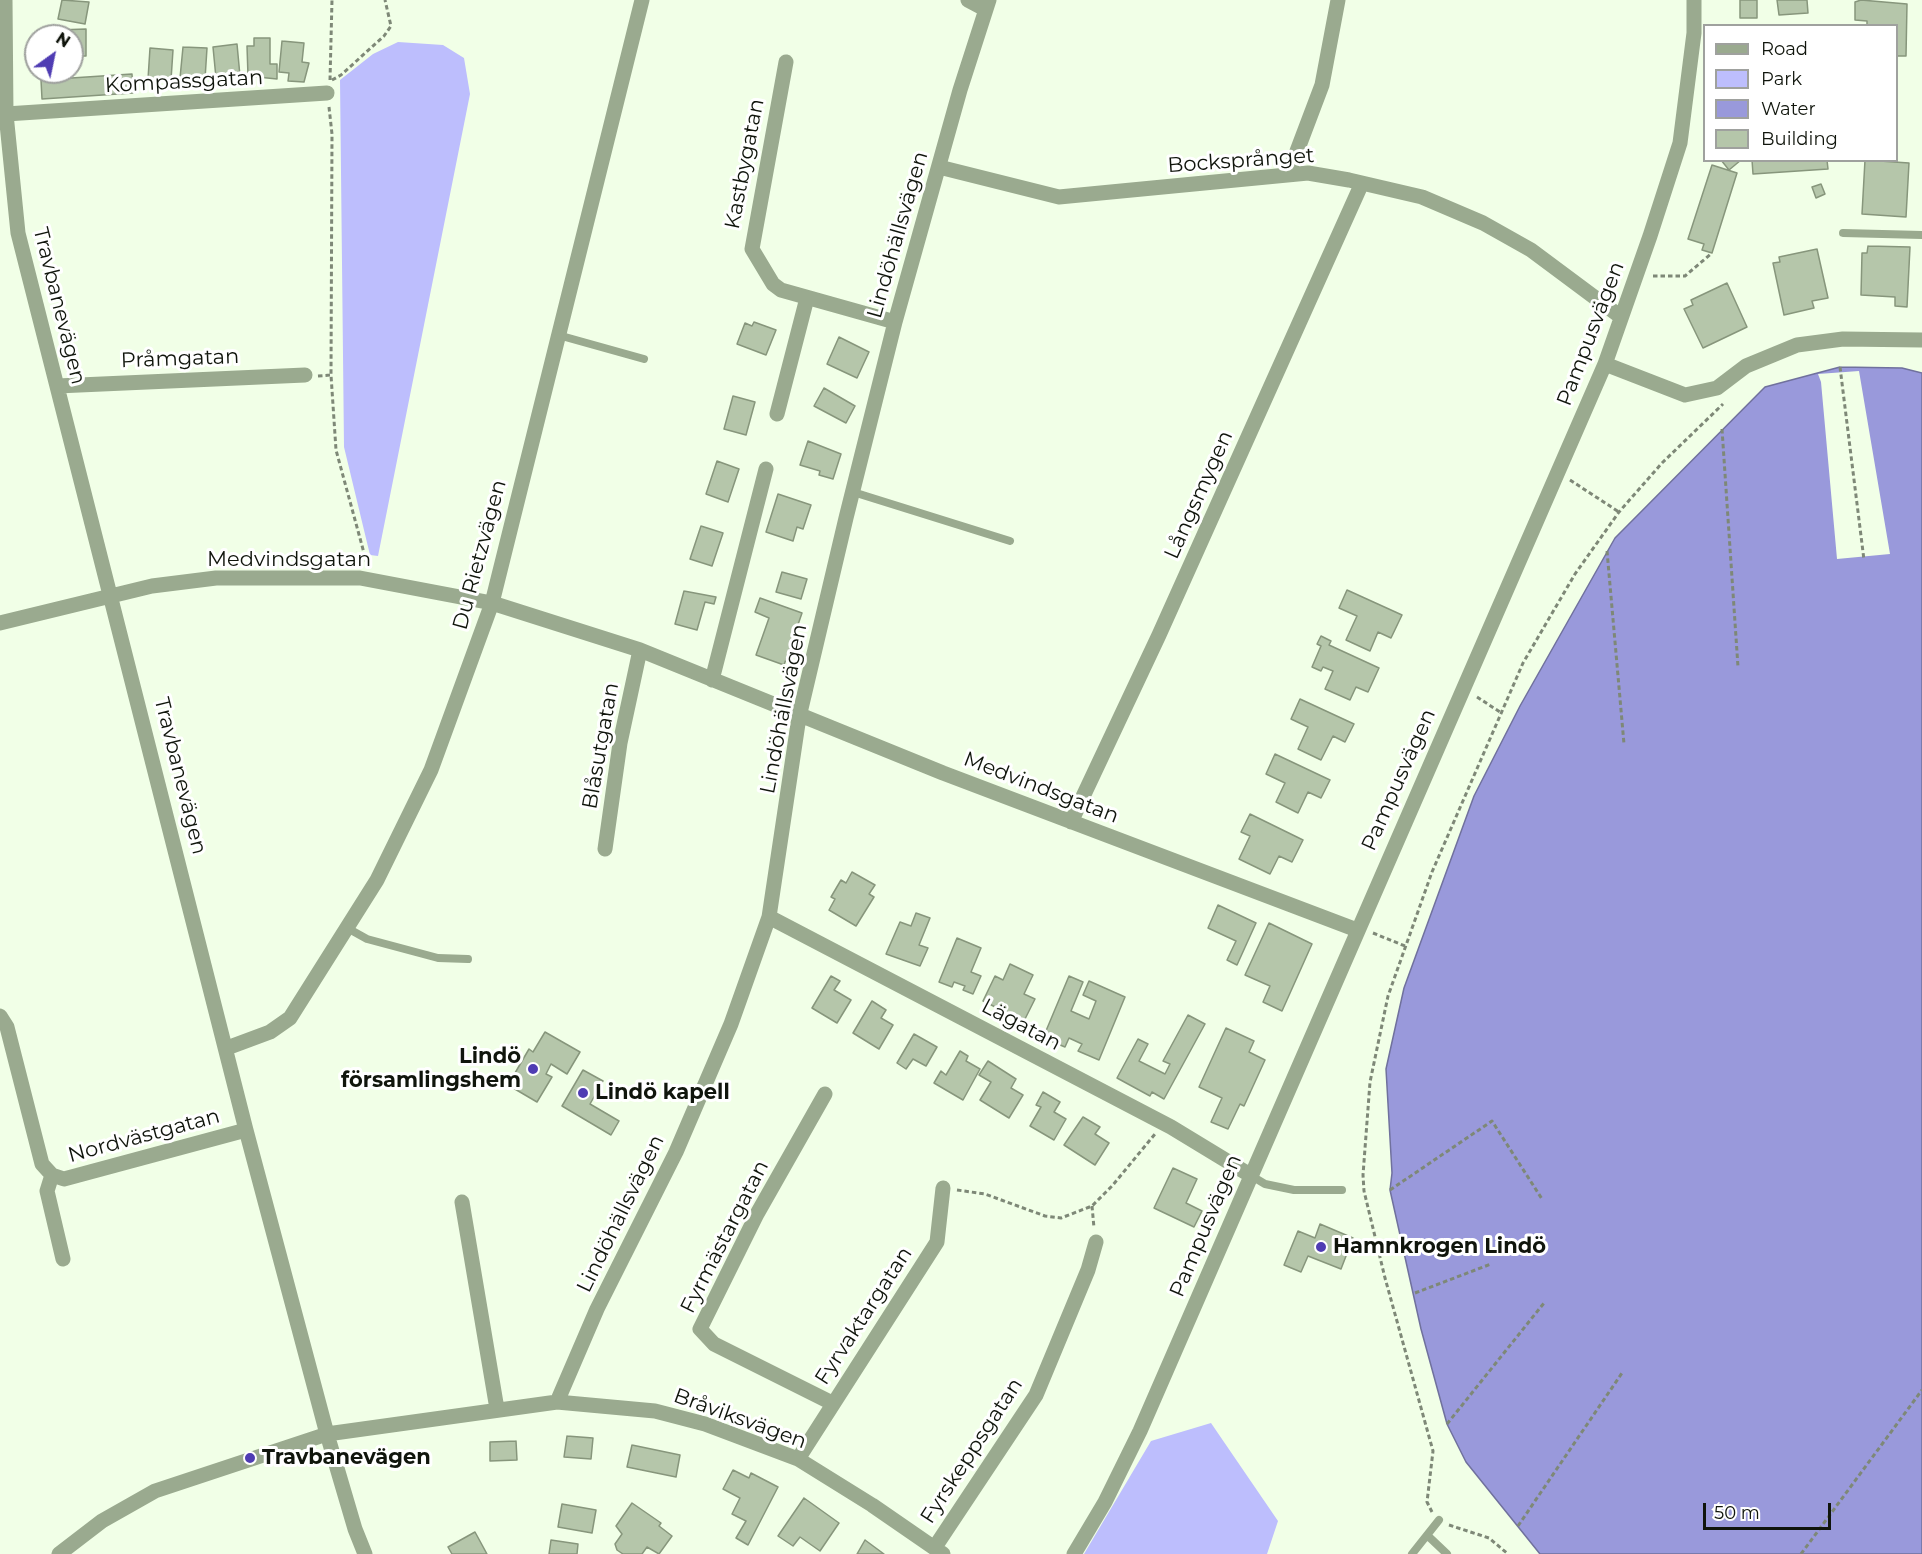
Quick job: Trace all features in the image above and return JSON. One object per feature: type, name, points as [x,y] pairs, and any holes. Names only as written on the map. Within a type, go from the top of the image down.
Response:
[{"type":"street","name":"Travbanevägen","points":[[5,0],[2,33],[6,114],[18,233],[112,595],[246,1130],[327,1434],[355,1529],[365,1554]]},
{"type":"street","name":"Du Rietzvägen","points":[[227,1048],[270,1032],[290,1018],[349,929],[377,880],[431,770],[492,603],[642,0]]},
{"type":"street","points":[[968,0],[987,5]]},
{"type":"street","points":[[1288,175],[1322,85],[1338,0]]},
{"type":"street","name":"Pampusvägen","points":[[1074,1554],[1105,1502],[1140,1431],[1605,364],[1680,143],[1694,33],[1694,0]]},
{"type":"street","name":"Lindöhällsvägen","points":[[557,1402],[597,1309],[676,1152],[731,1024],[769,917],[799,717],[896,322],[960,90],[987,5]]},
{"type":"street","name":"Kastbygatan","points":[[786,62],[752,249],[773,284],[781,290],[896,322]]},
{"type":"street","name":"Kompassgatan","points":[[6,114],[329,87]]},
{"type":"street","name":"Bocksprånget","points":[[939,167],[1059,197],[1308,173],[1362,183],[1422,197],[1483,223],[1531,250],[1621,317]]},
{"type":"street","name":"Långsmygen","points":[[1071,822],[1159,635],[1362,183]]},
{"type":"street","points":[[777,414],[807,298]]},
{"type":"street","points":[[1605,364],[1685,395],[1717,388],[1746,366],[1797,345],[1844,339],[1922,340]]},
{"type":"street","name":"Pråmgatan","points":[[57,386],[305,375]]},
{"type":"street","points":[[712,680],[766,468]]},
{"type":"street","name":"Medvindsgatan","points":[[0,622],[152,586],[216,578],[372,580],[492,603],[640,650],[799,717],[1357,930]]},
{"type":"street","name":"Blåsutgatan","points":[[605,849],[620,743],[640,650]]},
{"type":"street","name":"Lägatan","points":[[769,917],[1163,1123],[1251,1175]]},
{"type":"street","name":"Nordvästgatan","points":[[0,1016],[7,1027],[42,1164],[52,1175],[64,1179],[246,1130]]},
{"type":"street","name":"Fyrmästargatan","points":[[825,1094],[757,1214],[700,1329],[714,1344],[832,1403]]},
{"type":"street","name":"Nordvästgatan","points":[[52,1175],[47,1191],[63,1259]]},
{"type":"street","name":"Fyrvaktargatan","points":[[798,1460],[832,1403],[937,1242],[943,1188]]},
{"type":"street","points":[[462,1202],[497,1409]]},
{"type":"street","name":"Fyrskeppsgatan","points":[[939,1551],[1036,1395],[1088,1270],[1096,1242]]},
{"type":"street","name":"Bråviksvägen","points":[[59,1554],[102,1521],[155,1491],[327,1434],[557,1402],[656,1411],[705,1424],[798,1460],[939,1551]]},
{"type":"lane","points":[[1843,233],[1922,235]]},
{"type":"lane","points":[[557,335],[644,359]]},
{"type":"lane","points":[[853,492],[1010,541]]},
{"type":"lane","points":[[349,929],[367,939],[438,958],[468,958]]},
{"type":"lane","points":[[1251,1175],[1265,1184],[1294,1190],[1342,1190]]},
{"type":"lane","points":[[1412,1554],[1439,1520]]},
{"type":"lane","points":[[1427,1535],[1447,1554]]},
{"type":"path","points":[[332,0],[329,87],[332,134],[332,375],[336,450],[372,580]]},
{"type":"path","points":[[329,87],[384,36],[391,26],[385,0]]},
{"type":"path","points":[[1636,275],[1686,276],[1712,253]]},
{"type":"path","points":[[1840,367],[1864,560]]},
{"type":"path","points":[[1508,1554],[1489,1538],[1439,1520],[1427,1502],[1433,1450],[1385,1278],[1364,1191],[1363,1175],[1370,1082],[1388,996],[1432,872],[1523,663],[1575,574],[1619,512],[1662,463],[1730,399]]},
{"type":"path","points":[[1722,429],[1738,667]]},
{"type":"path","points":[[1557,471],[1619,512]]},
{"type":"path","points":[[1607,550],[1624,744]]},
{"type":"path","points":[[1462,688],[1500,712]]},
{"type":"path","points":[[1357,930],[1375,933],[1405,946]]},
{"type":"path","points":[[1390,1190],[1492,1121],[1542,1199]]},
{"type":"path","points":[[943,1188],[985,1194],[1045,1216],[1060,1218],[1092,1206],[1112,1186],[1163,1123]]},
{"type":"path","points":[[1092,1206],[1096,1242]]},
{"type":"path","points":[[1415,1293],[1491,1264]]},
{"type":"path","points":[[1447,1424],[1545,1303]]},
{"type":"path","points":[[1518,1526],[1622,1373]]},
{"type":"path","points":[[1801,1554],[1922,1390]]},
{"type":"green space","points":[[398,42],[443,45],[464,58],[470,94],[378,556],[370,555],[344,447],[340,80],[373,54]]},
{"type":"green space","points":[[1211,1423],[1278,1521],[1267,1554],[1084,1554],[1151,1441]]},
{"type":"water","points":[[1840,367],[1902,368],[1922,373],[1922,1554],[1540,1554],[1466,1462],[1447,1424],[1421,1329],[1390,1190],[1392,1173],[1386,1069],[1404,988],[1474,796],[1520,706],[1615,538],[1765,387]]},
{"type":"pier","points":[[1859,371],[1890,554],[1837,559],[1821,382],[1818,374]]},
{"type":"building","points":[[62,0],[89,2],[85,24],[58,19]]},
{"type":"building","points":[[1740,0],[1757,0],[1757,18],[1740,18]]},
{"type":"building","points":[[1777,0],[1807,0],[1808,13],[1779,15]]},
{"type":"building","points":[[1861,0],[1907,4],[1906,56],[1898,56],[1898,24],[1867,24],[1867,21],[1855,20],[1855,2]]},
{"type":"building","points":[[84,29],[86,29],[86,56],[84,56]]},
{"type":"building","points":[[254,38],[270,38],[270,64],[277,64],[277,79],[248,76],[247,46],[254,46]]},
{"type":"building","points":[[282,41],[304,43],[302,62],[309,63],[304,82],[288,81],[289,73],[279,72]]},
{"type":"building","points":[[237,44],[240,76],[216,78],[213,47]]},
{"type":"building","points":[[183,47],[207,48],[205,79],[180,78]]},
{"type":"building","points":[[150,48],[173,50],[171,80],[148,79]]},
{"type":"building","points":[[132,74],[133,93],[42,99],[41,84],[84,84],[84,77]]},
{"type":"building","points":[[1723,162],[1739,162],[1729,170]]},
{"type":"building","points":[[1752,162],[1827,162],[1828,169],[1753,174]]},
{"type":"building","points":[[1865,162],[1909,163],[1906,217],[1862,214]]},
{"type":"building","points":[[1712,165],[1737,173],[1712,253],[1702,250],[1704,244],[1688,239]]},
{"type":"building","points":[[1821,184],[1825,194],[1816,198],[1812,187]]},
{"type":"building","points":[[1868,246],[1910,247],[1907,307],[1895,306],[1895,297],[1861,295],[1862,253],[1867,253]]},
{"type":"building","points":[[1817,249],[1828,298],[1812,301],[1814,308],[1784,315],[1773,263],[1780,262],[1779,257]]},
{"type":"building","points":[[1727,283],[1747,327],[1703,348],[1684,309],[1693,305],[1691,300]]},
{"type":"building","points":[[754,322],[776,330],[766,355],[737,344],[745,323],[752,326]]},
{"type":"building","points":[[839,337],[869,352],[857,378],[827,364]]},
{"type":"building","points":[[824,388],[855,406],[846,423],[814,406]]},
{"type":"building","points":[[733,396],[755,402],[746,435],[724,429]]},
{"type":"building","points":[[808,441],[841,454],[833,479],[819,475],[820,471],[800,465]]},
{"type":"building","points":[[717,461],[739,469],[728,502],[706,494]]},
{"type":"building","points":[[778,494],[811,505],[803,529],[797,527],[793,541],[766,532]]},
{"type":"building","points":[[701,526],[723,533],[712,566],[690,559]]},
{"type":"building","points":[[782,572],[807,579],[801,599],[776,592]]},
{"type":"building","points":[[1347,590],[1402,615],[1391,638],[1378,632],[1370,651],[1346,640],[1357,616],[1339,608]]},
{"type":"building","points":[[684,591],[716,597],[714,604],[705,602],[697,630],[675,624]]},
{"type":"building","points":[[760,598],[802,613],[784,665],[756,655],[769,618],[755,612]]},
{"type":"building","points":[[1321,636],[1331,641],[1329,645],[1379,668],[1368,692],[1356,687],[1350,700],[1325,689],[1333,671],[1323,667],[1321,671],[1312,667],[1321,646],[1317,644]]},
{"type":"building","points":[[1300,699],[1354,724],[1345,742],[1333,736],[1321,760],[1298,749],[1308,727],[1291,719]]},
{"type":"building","points":[[1275,754],[1330,780],[1321,798],[1308,792],[1298,813],[1276,802],[1285,783],[1266,774]]},
{"type":"building","points":[[1250,814],[1303,840],[1292,862],[1279,856],[1270,874],[1239,859],[1250,836],[1241,832]]},
{"type":"building","points":[[852,872],[875,885],[869,894],[874,897],[856,926],[829,910],[835,899],[831,897],[841,880],[846,883]]},
{"type":"building","points":[[1218,905],[1256,923],[1237,965],[1227,960],[1236,941],[1208,928]]},
{"type":"building","points":[[916,913],[930,918],[919,945],[928,948],[920,966],[886,954],[900,922],[911,926]]},
{"type":"building","points":[[1269,923],[1312,944],[1282,1011],[1263,1002],[1270,986],[1245,975]]},
{"type":"building","points":[[957,938],[981,948],[971,972],[981,976],[973,994],[963,990],[965,986],[954,982],[952,987],[939,982]]},
{"type":"building","points":[[1010,964],[1033,975],[1024,994],[1035,999],[1024,1021],[983,1001],[995,976],[1003,980]]},
{"type":"building","points":[[831,976],[840,981],[834,990],[851,1000],[837,1023],[812,1008]]},
{"type":"building","points":[[1069,976],[1083,982],[1071,1011],[1089,1019],[1096,1001],[1083,995],[1089,981],[1125,997],[1099,1060],[1078,1051],[1082,1044],[1069,1038],[1065,1047],[1043,1038]]},
{"type":"building","points":[[872,1001],[886,1010],[881,1018],[893,1025],[879,1049],[853,1033]]},
{"type":"building","points":[[1188,1015],[1205,1024],[1164,1099],[1152,1092],[1150,1096],[1117,1078],[1138,1039],[1148,1044],[1139,1061],[1165,1074],[1170,1064],[1163,1061]]},
{"type":"building","points":[[1226,1028],[1254,1041],[1249,1052],[1265,1060],[1244,1106],[1240,1104],[1228,1129],[1211,1122],[1222,1098],[1199,1087]]},
{"type":"building","name":"Lindö församlingshem","points":[[545,1032],[580,1052],[567,1074],[551,1064],[546,1074],[552,1077],[537,1102],[508,1085],[529,1049],[533,1052]]},
{"type":"building","points":[[914,1034],[937,1047],[926,1066],[913,1059],[906,1069],[897,1063]]},
{"type":"building","points":[[960,1051],[968,1056],[966,1061],[980,1069],[963,1100],[934,1083],[941,1071],[946,1075]]},
{"type":"building","points":[[988,1061],[1016,1079],[1011,1088],[1023,1095],[1009,1118],[980,1100],[991,1082],[979,1075]]},
{"type":"building","name":"Lindö kapell","points":[[583,1070],[603,1081],[590,1104],[619,1121],[611,1135],[562,1106]]},
{"type":"building","points":[[1043,1092],[1060,1102],[1054,1112],[1066,1119],[1054,1140],[1030,1126],[1041,1107],[1036,1105]]},
{"type":"building","points":[[1083,1117],[1100,1127],[1095,1134],[1109,1143],[1095,1165],[1064,1145]]},
{"type":"building","points":[[1173,1168],[1197,1179],[1186,1203],[1202,1211],[1194,1227],[1154,1208]]},
{"type":"building","name":"Hamnkrogen Lindö","points":[[1320,1224],[1353,1238],[1341,1269],[1308,1256],[1301,1272],[1284,1265],[1298,1231],[1315,1238]]},
{"type":"building","points":[[567,1436],[593,1438],[591,1459],[564,1457]]},
{"type":"building","points":[[516,1441],[517,1460],[490,1461],[490,1442]]},
{"type":"building","points":[[632,1445],[680,1455],[676,1477],[627,1467]]},
{"type":"building","points":[[733,1470],[749,1478],[751,1473],[778,1487],[748,1545],[736,1538],[746,1521],[732,1514],[740,1498],[723,1489]]},
{"type":"building","points":[[804,1498],[839,1523],[820,1551],[800,1537],[793,1546],[778,1536]]},
{"type":"building","points":[[632,1503],[661,1523],[659,1526],[672,1536],[659,1554],[647,1547],[642,1554],[623,1554],[617,1550],[615,1544],[622,1534],[616,1526]]},
{"type":"building","points":[[562,1504],[596,1510],[592,1533],[558,1527]]},
{"type":"building","points":[[475,1532],[487,1554],[452,1554],[448,1547]]},
{"type":"building","points":[[551,1540],[578,1544],[577,1554],[549,1554]]},
{"type":"building","points":[[865,1540],[884,1554],[857,1554]]},
{"type":"place","name":"Lindö församlingshem","points":[[533,1069]]},
{"type":"place","name":"Lindö kapell","points":[[583,1093]]},
{"type":"place","name":"Hamnkrogen Lindö","points":[[1321,1247]]},
{"type":"place","name":"Travbanevägen","points":[[250,1458]]}]
